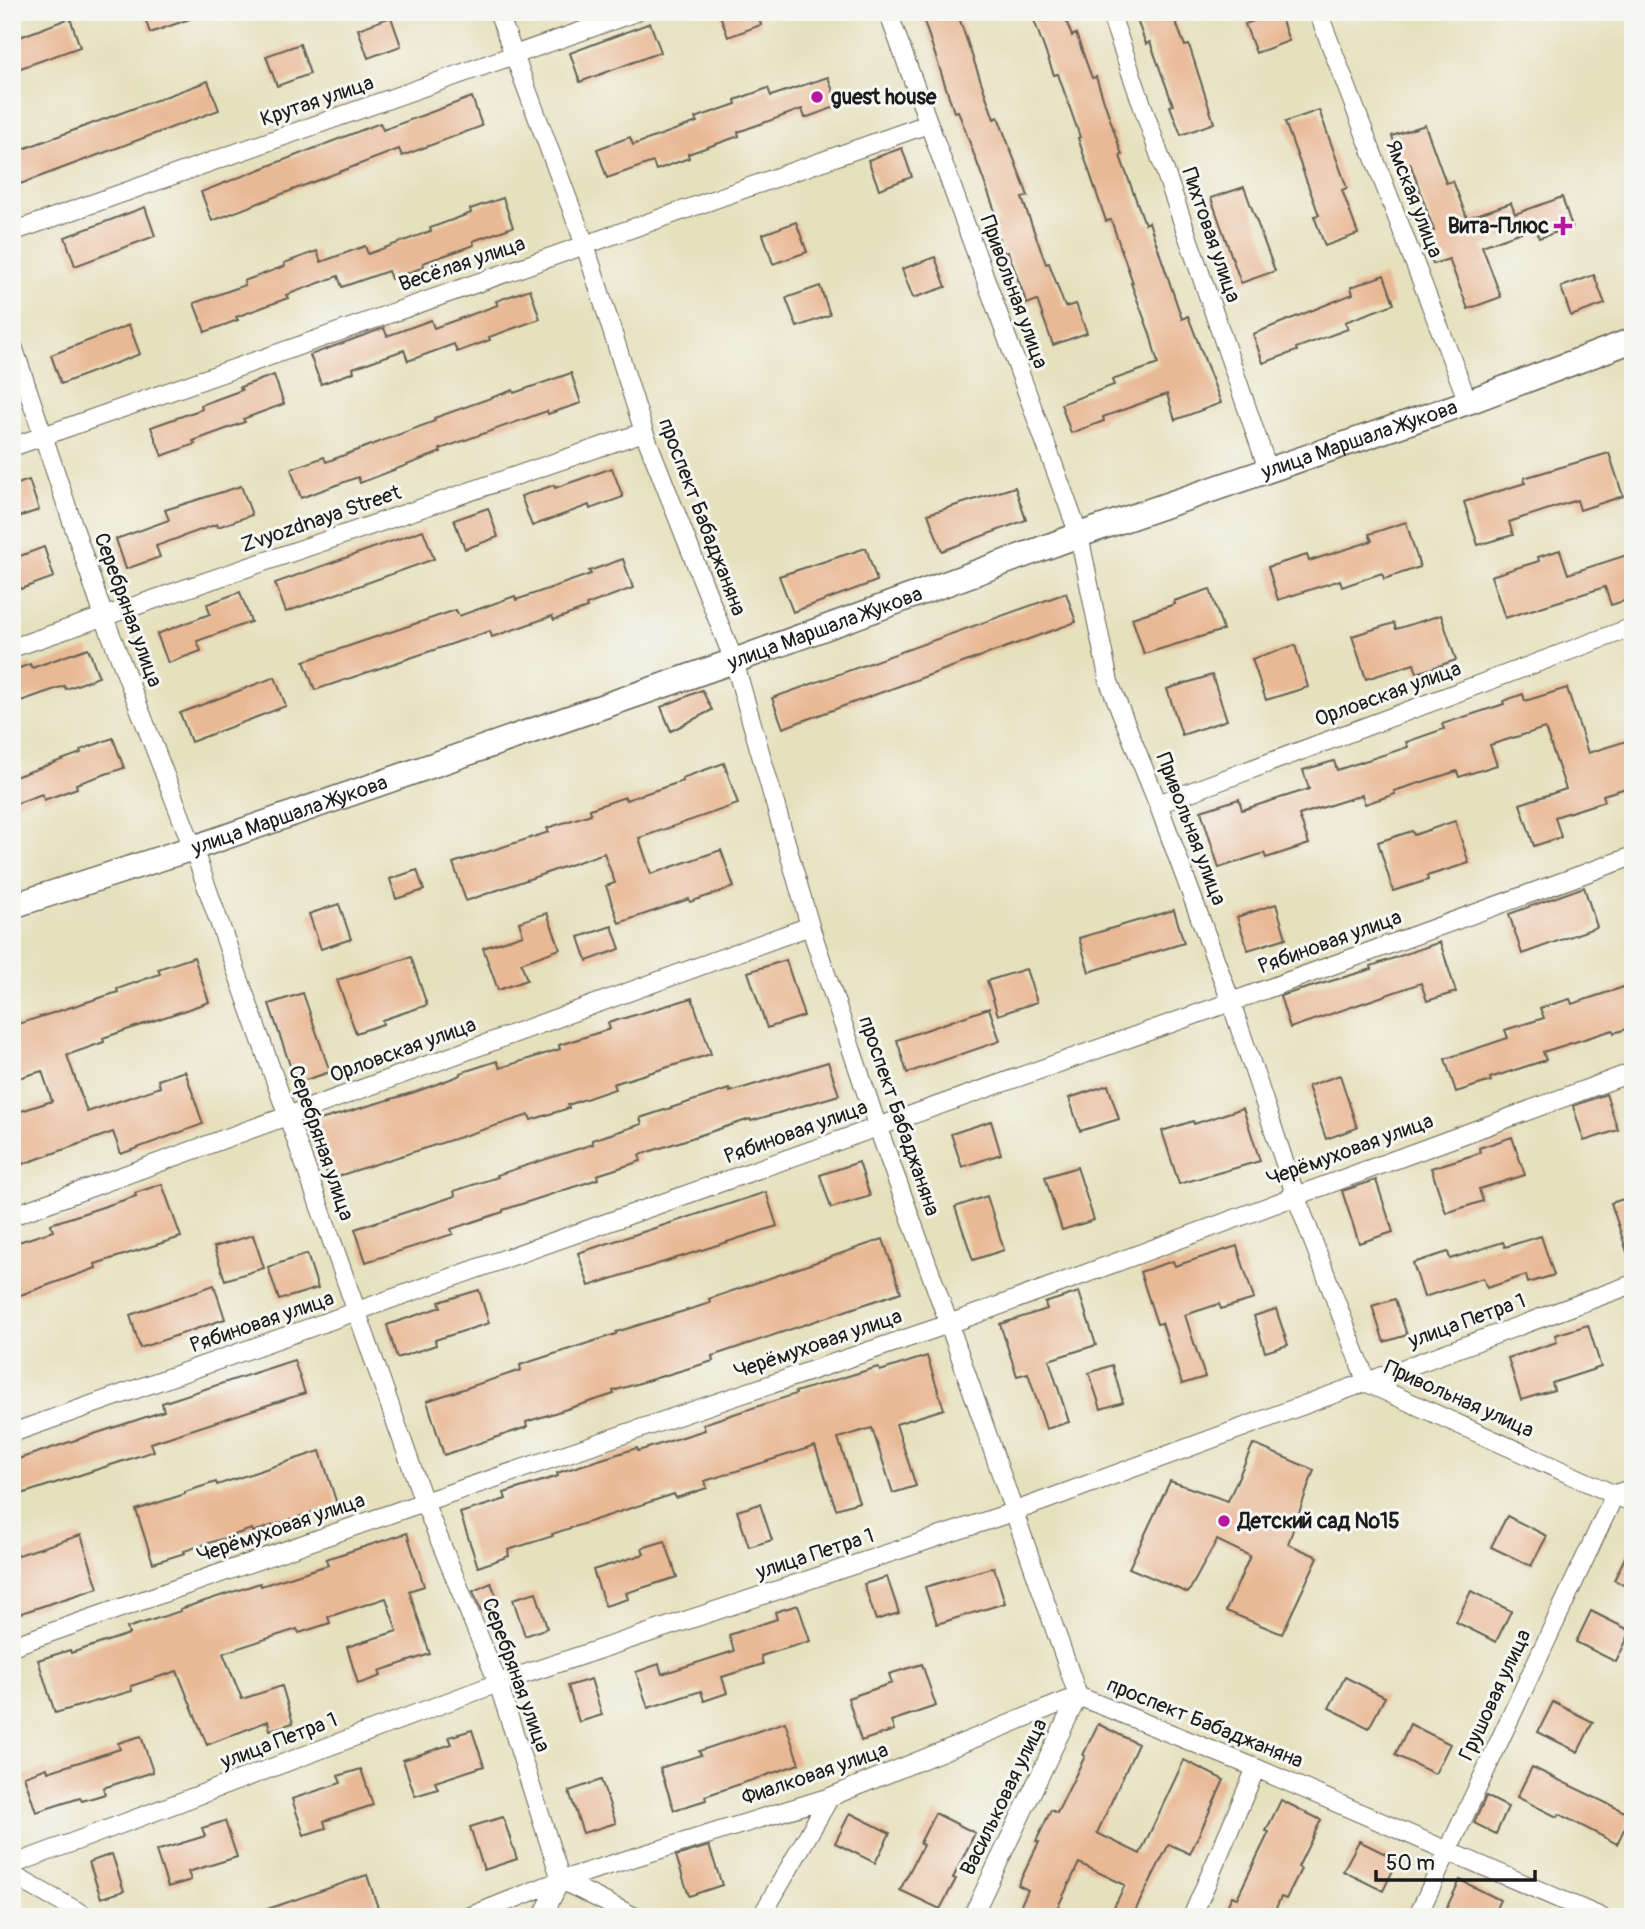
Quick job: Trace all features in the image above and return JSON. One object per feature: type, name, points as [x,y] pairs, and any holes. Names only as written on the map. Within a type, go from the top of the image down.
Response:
[{"type":"main road","name":"улица Маршала Жукова","points":[[12,906],[193,848],[734,661],[1079,535],[1468,402],[1633,340]]},
{"type":"street","name":"проспект Бабаджаняна","points":[[498,12],[585,245],[644,432],[734,661],[810,926],[878,1128],[1078,1696],[1256,1768],[1601,1917]]},
{"type":"street","name":"Крутая улица","points":[[12,232],[636,12]]},
{"type":"street","name":"Привольная улица","points":[[888,12],[1079,535],[1109,682],[1158,804],[1231,1002],[1295,1194],[1367,1383],[1633,1503]]},
{"type":"street","name":"Пихтовая улица","points":[[1110,12],[1269,472]]},
{"type":"street","name":"Ямская улица","points":[[1318,12],[1468,402]]},
{"type":"street","name":"Весёлая улица","points":[[12,447],[928,124]]},
{"type":"street","name":"Серебряная улица","points":[[12,343],[104,617],[193,848],[424,1502],[498,1683],[561,1880]]},
{"type":"street","name":"Zvyozdnaya Street","points":[[12,648],[644,432]]},
{"type":"street","name":"Орловская улица","points":[[1158,804],[1633,626]]},
{"type":"street","name":"Рябиновая улица","points":[[12,1433],[878,1128],[1633,856]]},
{"type":"street","name":"Орловская улица","points":[[12,1216],[810,926]]},
{"type":"street","name":"Черёмуховая улица","points":[[12,1646],[424,1502],[949,1324],[1295,1194],[1633,1072]]},
{"type":"street","name":"улица Петра 1","points":[[12,1866],[498,1683],[1013,1512],[1633,1284]]},
{"type":"street","points":[[1615,1494],[1633,1488]]},
{"type":"street","name":"Грушовая улица","points":[[1417,1917],[1615,1494]]},
{"type":"street","name":"Фиалковая улица","points":[[468,1917],[561,1880],[830,1797],[1078,1696]]},
{"type":"street","name":"Васильковая улица","points":[[972,1917],[1078,1696]]},
{"type":"street","points":[[1192,1917],[1256,1768]]},
{"type":"street","points":[[761,1917],[830,1797]]},
{"type":"street","points":[[12,1875],[88,1917]]},
{"type":"street","points":[[542,1917],[561,1880],[635,1917]]},
{"type":"building","points":[[143,12],[201,12],[201,15],[150,33]]},
{"type":"building","points":[[719,12],[757,12],[761,25],[728,37]]},
{"type":"building","points":[[921,12],[957,12],[994,119],[998,117],[1028,196],[1022,198],[1046,264],[1049,263],[1065,307],[1076,304],[1087,333],[1053,345],[1037,300],[1027,304],[1008,252],[1004,253],[994,224],[999,222],[958,111],[954,112]]},
{"type":"building","points":[[1031,12],[1063,12],[1072,36],[1076,34],[1092,78],[1096,77],[1122,155],[1120,156],[1145,224],[1149,222],[1182,319],[1188,316],[1221,403],[1175,420],[1167,394],[1103,417],[1104,421],[1071,433],[1061,404],[1114,385],[1112,380],[1158,364],[1111,220],[1106,221],[1058,74],[1054,75]]},
{"type":"building","points":[[1134,12],[1172,12],[1185,46],[1189,45],[1214,123],[1181,135],[1150,42],[1146,44]]},
{"type":"building","points":[[1279,12],[1289,41],[1256,53],[1245,24]]},
{"type":"building","points":[[391,17],[401,46],[368,58],[358,29]]},
{"type":"building","points":[[70,18],[80,47],[12,71],[12,40]]},
{"type":"building","points":[[650,23],[661,52],[580,82],[570,53]]},
{"type":"building","points":[[300,44],[310,74],[277,86],[266,56]]},
{"type":"building","points":[[828,77],[838,106],[805,118],[802,109],[738,132],[739,136],[688,154],[689,158],[656,170],[653,162],[607,178],[597,149],[630,137],[633,145],[697,122],[695,118],[736,104],[735,100],[768,88],[771,96]]},
{"type":"building","points":[[208,81],[219,110],[12,187],[12,153]]},
{"type":"building","points":[[472,97],[482,126],[402,156],[399,149],[212,221],[201,192],[380,123],[383,130]]},
{"type":"building","points":[[1319,110],[1347,188],[1342,190],[1358,234],[1325,246],[1314,216],[1319,215],[1285,122]]},
{"type":"building","points":[[1425,125],[1446,183],[1453,181],[1467,218],[1511,203],[1515,214],[1562,197],[1572,227],[1539,238],[1535,227],[1482,246],[1501,297],[1468,309],[1449,259],[1433,264],[1423,235],[1434,231],[1410,163],[1402,166],[1392,136]]},
{"type":"building","points":[[902,148],[912,177],[879,189],[868,160]]},
{"type":"building","points":[[1244,187],[1275,271],[1241,283],[1211,198]]},
{"type":"building","points":[[503,198],[513,227],[473,241],[474,245],[423,263],[424,267],[391,279],[388,271],[342,287],[338,276],[286,295],[288,298],[236,317],[238,320],[205,332],[194,303],[245,285],[244,281],[317,251],[321,262],[365,246],[368,254],[431,231],[430,228],[471,213],[470,209]]},
{"type":"building","points":[[145,207],[155,236],[75,266],[65,237]]},
{"type":"building","points":[[796,222],[807,252],[773,264],[763,234]]},
{"type":"building","points":[[935,257],[946,287],[913,298],[902,269]]},
{"type":"building","points":[[1384,275],[1394,304],[1345,322],[1348,329],[1263,363],[1253,334],[1353,294],[1351,287]]},
{"type":"building","points":[[1594,275],[1605,304],[1571,316],[1561,287]]},
{"type":"building","points":[[820,286],[830,315],[797,327],[786,298]]},
{"type":"building","points":[[530,289],[540,319],[489,337],[490,340],[457,352],[454,344],[408,361],[404,350],[353,368],[354,372],[321,384],[310,355],[384,328],[387,336],[431,320],[434,328],[498,305],[496,301]]},
{"type":"building","points":[[129,325],[140,354],[61,384],[51,355]]},
{"type":"building","points":[[571,373],[581,403],[548,414],[547,411],[440,449],[441,452],[360,483],[358,477],[301,498],[291,469],[324,457],[326,462],[435,421],[434,418]]},
{"type":"building","points":[[274,375],[284,404],[243,419],[245,422],[193,441],[195,444],[162,456],[151,427],[202,409],[201,405]]},
{"type":"building","points":[[1609,453],[1623,496],[1580,510],[1577,500],[1509,522],[1513,535],[1478,545],[1464,502],[1525,483],[1524,478]]},
{"type":"building","points":[[612,468],[623,497],[590,509],[589,505],[532,526],[521,496],[554,485],[555,488]]},
{"type":"building","points":[[29,480],[39,510],[12,519],[12,486]]},
{"type":"building","points":[[241,486],[252,515],[218,527],[217,524],[156,546],[160,557],[126,569],[116,539],[169,520],[165,510]]},
{"type":"building","points":[[1015,487],[1026,520],[942,551],[928,514]]},
{"type":"building","points":[[488,508],[498,537],[465,549],[454,520]]},
{"type":"building","points":[[1406,522],[1420,567],[1384,579],[1382,573],[1342,587],[1340,580],[1278,600],[1268,567],[1307,555],[1309,561],[1372,541],[1369,534]]},
{"type":"building","points":[[423,530],[434,559],[286,612],[275,583]]},
{"type":"building","points":[[44,547],[54,577],[21,589],[12,559]]},
{"type":"building","points":[[866,548],[877,581],[793,612],[779,576]]},
{"type":"building","points":[[1560,550],[1568,574],[1633,553],[1633,598],[1611,605],[1605,587],[1505,618],[1491,576],[1539,561],[1538,557]]},
{"type":"building","points":[[623,559],[633,588],[554,620],[552,616],[492,637],[490,631],[315,690],[304,661],[456,610],[459,616],[515,596],[516,600],[591,574],[589,571]]},
{"type":"building","points":[[1210,589],[1223,630],[1144,654],[1132,618]]},
{"type":"building","points":[[240,592],[251,622],[197,641],[201,651],[168,663],[157,634],[210,614],[207,604]]},
{"type":"building","points":[[1066,593],[1076,622],[783,728],[772,698]]},
{"type":"building","points":[[1441,615],[1456,660],[1417,673],[1414,664],[1366,679],[1352,636],[1394,623],[1396,629]]},
{"type":"building","points":[[1295,645],[1308,687],[1266,700],[1252,659]]},
{"type":"building","points":[[88,648],[99,677],[12,704],[12,671],[30,664],[32,668]]},
{"type":"building","points":[[1212,675],[1227,720],[1182,735],[1167,689]]},
{"type":"building","points":[[275,677],[286,706],[191,742],[180,713]]},
{"type":"building","points":[[1567,688],[1588,753],[1633,739],[1633,786],[1603,795],[1605,801],[1555,817],[1561,837],[1534,846],[1520,804],[1566,789],[1545,728],[1490,745],[1497,765],[1459,777],[1457,771],[1394,791],[1395,794],[1365,804],[1362,795],[1299,815],[1309,844],[1266,858],[1264,853],[1219,868],[1201,811],[1239,799],[1242,810],[1309,789],[1303,770],[1334,761],[1337,770],[1408,747],[1406,742],[1444,729],[1442,724],[1504,704],[1503,701],[1523,694],[1525,701]]},
{"type":"building","points":[[702,690],[712,710],[671,731],[661,707]]},
{"type":"building","points":[[113,738],[124,768],[76,784],[77,788],[44,800],[42,794],[12,805],[12,778],[81,753],[80,750]]},
{"type":"building","points":[[724,763],[738,804],[639,838],[651,874],[721,850],[734,887],[619,923],[606,886],[615,883],[604,853],[466,901],[453,863],[549,832],[547,828],[591,814],[590,809],[683,781],[682,778]]},
{"type":"building","points":[[1455,821],[1469,863],[1427,876],[1428,880],[1393,891],[1378,842],[1412,831],[1414,835]]},
{"type":"building","points":[[417,870],[424,890],[396,899],[390,879]]},
{"type":"building","points":[[1584,887],[1597,927],[1522,954],[1509,914]]},
{"type":"building","points":[[339,904],[351,939],[321,949],[309,914]]},
{"type":"building","points":[[1276,904],[1286,938],[1248,950],[1237,917]]},
{"type":"building","points":[[1174,910],[1184,943],[1089,972],[1079,938]]},
{"type":"building","points":[[547,913],[560,949],[521,963],[527,980],[498,990],[483,948],[523,935],[519,922]]},
{"type":"building","points":[[612,926],[620,949],[587,961],[579,937]]},
{"type":"building","points":[[1440,942],[1456,992],[1427,1001],[1421,983],[1290,1028],[1280,996],[1372,969],[1371,966]]},
{"type":"building","points":[[194,957],[209,1002],[103,1038],[104,1042],[67,1055],[87,1112],[160,1087],[158,1080],[185,1071],[203,1124],[121,1154],[113,1132],[12,1168],[12,1114],[52,1101],[42,1071],[12,1080],[12,1026],[118,992],[117,989],[160,974],[158,969]]},
{"type":"building","points":[[411,957],[427,1005],[382,1020],[383,1024],[356,1033],[337,980]]},
{"type":"building","points":[[786,960],[804,1016],[767,1028],[748,972]]},
{"type":"building","points":[[1026,969],[1037,1002],[998,1015],[987,981]]},
{"type":"building","points":[[1633,984],[1633,1027],[1614,1033],[1613,1030],[1543,1052],[1546,1060],[1456,1092],[1445,1059],[1508,1038],[1505,1030],[1544,1018],[1540,1008],[1570,999],[1572,1004]]},
{"type":"building","points":[[303,993],[330,1072],[296,1083],[269,1004]]},
{"type":"building","points":[[692,998],[711,1054],[613,1084],[615,1089],[568,1105],[569,1108],[531,1120],[529,1115],[329,1179],[310,1123],[415,1092],[497,1061],[500,1068],[560,1049],[559,1045],[610,1029],[608,1023]]},
{"type":"building","points":[[989,1008],[1000,1041],[907,1073],[897,1040]]},
{"type":"building","points":[[828,1062],[839,1095],[751,1121],[750,1119],[639,1155],[641,1161],[597,1175],[598,1179],[451,1229],[453,1234],[366,1262],[355,1229],[455,1196],[454,1191],[498,1177],[497,1175],[593,1144],[592,1140],[642,1124],[640,1118],[729,1089],[730,1092]]},
{"type":"building","points":[[1340,1075],[1357,1128],[1326,1139],[1308,1086]]},
{"type":"building","points":[[1108,1085],[1119,1119],[1080,1131],[1069,1098]]},
{"type":"building","points":[[1606,1094],[1618,1130],[1584,1141],[1573,1106]]},
{"type":"building","points":[[1243,1108],[1260,1161],[1179,1184],[1162,1131]]},
{"type":"building","points":[[991,1121],[1001,1154],[962,1167],[951,1134]]},
{"type":"building","points":[[1512,1137],[1525,1175],[1479,1189],[1483,1201],[1446,1213],[1431,1168],[1480,1153],[1479,1148]]},
{"type":"building","points":[[859,1162],[870,1196],[831,1208],[820,1175]]},
{"type":"building","points":[[1077,1167],[1094,1220],[1062,1230],[1045,1177]]},
{"type":"building","points":[[1376,1180],[1393,1232],[1359,1243],[1342,1191]]},
{"type":"building","points":[[162,1184],[181,1237],[95,1264],[96,1268],[12,1298],[12,1244],[53,1231],[51,1224],[136,1196],[135,1193]]},
{"type":"building","points":[[766,1192],[777,1226],[589,1286],[578,1253]]},
{"type":"building","points":[[987,1196],[1004,1250],[973,1260],[955,1207]]},
{"type":"building","points":[[1633,1196],[1633,1258],[1629,1258],[1611,1203]]},
{"type":"building","points":[[253,1235],[264,1268],[225,1280],[214,1247]]},
{"type":"building","points":[[1541,1236],[1554,1275],[1528,1283],[1526,1275],[1487,1288],[1483,1278],[1424,1297],[1413,1263],[1448,1252],[1450,1259],[1503,1242],[1505,1247]]},
{"type":"building","points":[[883,1239],[901,1292],[712,1356],[713,1361],[613,1391],[614,1394],[526,1422],[527,1427],[444,1455],[427,1401],[521,1370],[520,1365],[710,1303],[709,1299]]},
{"type":"building","points":[[1237,1246],[1254,1299],[1221,1309],[1219,1304],[1185,1315],[1205,1377],[1182,1384],[1162,1323],[1157,1324],[1140,1272],[1173,1261],[1175,1266]]},
{"type":"building","points":[[307,1254],[318,1288],[279,1300],[268,1267]]},
{"type":"building","points":[[214,1285],[225,1319],[140,1348],[130,1315]]},
{"type":"building","points":[[479,1290],[489,1323],[435,1340],[436,1345],[397,1358],[387,1325],[441,1307],[439,1302]]},
{"type":"building","points":[[1079,1292],[1096,1345],[1049,1360],[1069,1422],[1046,1429],[1028,1373],[1017,1376],[1000,1324],[1047,1309],[1045,1303]]},
{"type":"building","points":[[1395,1299],[1407,1335],[1384,1342],[1372,1306]]},
{"type":"building","points":[[1276,1309],[1288,1345],[1265,1352],[1254,1316]]},
{"type":"building","points":[[1588,1325],[1601,1367],[1552,1383],[1554,1390],[1521,1400],[1508,1358],[1557,1342],[1555,1335]]},
{"type":"building","points":[[927,1356],[944,1409],[896,1424],[916,1486],[893,1493],[872,1428],[838,1438],[859,1502],[836,1509],[815,1446],[705,1481],[707,1488],[676,1498],[674,1494],[552,1534],[553,1536],[508,1550],[509,1556],[478,1567],[460,1513],[506,1499],[504,1493],[558,1476],[557,1473],[705,1430],[703,1424],[796,1394],[795,1392],[878,1367],[880,1371]]},
{"type":"building","points":[[294,1360],[305,1393],[151,1443],[154,1451],[12,1497],[12,1461],[164,1411],[162,1403]]},
{"type":"building","points":[[1112,1365],[1123,1402],[1101,1409],[1089,1373]]},
{"type":"building","name":"Детский сад №15","points":[[1253,1444],[1314,1470],[1288,1544],[1318,1557],[1282,1634],[1226,1611],[1250,1556],[1217,1540],[1188,1593],[1129,1568],[1170,1481],[1228,1501]]},
{"type":"building","points":[[320,1451],[337,1504],[253,1532],[252,1529],[153,1563],[136,1510],[216,1482],[217,1485]]},
{"type":"building","points":[[760,1504],[772,1540],[749,1547],[737,1511]]},
{"type":"building","points":[[1507,1516],[1547,1536],[1531,1566],[1491,1547]]},
{"type":"building","points":[[407,1533],[424,1586],[409,1591],[430,1654],[379,1671],[381,1676],[358,1684],[347,1647],[397,1631],[386,1598],[328,1617],[330,1623],[299,1633],[297,1629],[223,1653],[242,1699],[282,1686],[293,1723],[270,1730],[268,1721],[207,1745],[177,1671],[131,1686],[132,1691],[55,1713],[38,1660],[70,1650],[71,1653],[129,1634],[127,1628],[260,1583],[261,1586],[328,1565],[326,1559]]},
{"type":"building","points":[[81,1535],[98,1588],[12,1616],[12,1557]]},
{"type":"building","points":[[665,1541],[677,1577],[626,1593],[628,1599],[605,1606],[593,1570],[644,1554],[642,1548]]},
{"type":"building","points":[[1633,1541],[1633,1590],[1614,1580]]},
{"type":"building","points":[[994,1567],[1005,1603],[937,1624],[925,1587]]},
{"type":"building","points":[[887,1577],[899,1613],[876,1620],[864,1584]]},
{"type":"building","points":[[491,1583],[499,1602],[481,1611],[473,1591]]},
{"type":"building","points":[[1471,1591],[1511,1611],[1496,1642],[1456,1622]]},
{"type":"building","points":[[536,1592],[547,1628],[525,1636],[513,1599]]},
{"type":"building","points":[[798,1605],[810,1641],[761,1656],[763,1664],[722,1677],[727,1693],[704,1701],[701,1691],[648,1708],[636,1672],[659,1664],[662,1674],[734,1651],[729,1635],[777,1619],[775,1612]]},
{"type":"building","points":[[1591,1611],[1631,1631],[1616,1662],[1576,1642]]},
{"type":"building","points":[[922,1664],[936,1706],[891,1721],[894,1730],[861,1741],[848,1698],[892,1683],[889,1674]]},
{"type":"building","points":[[1345,1677],[1385,1697],[1369,1728],[1329,1708]]},
{"type":"building","points":[[591,1679],[602,1715],[579,1722],[568,1686]]},
{"type":"building","points":[[1553,1702],[1593,1722],[1578,1752],[1538,1732]]},
{"type":"building","points":[[785,1722],[799,1764],[705,1796],[706,1800],[674,1810],[660,1768],[701,1755],[699,1751]]},
{"type":"building","points":[[1098,1724],[1138,1744],[1097,1833],[1140,1854],[1184,1760],[1224,1780],[1190,1854],[1169,1844],[1132,1917],[1109,1917],[1125,1885],[1079,1863],[1053,1917],[1015,1917],[1028,1890],[1018,1885],[1039,1842],[1036,1841],[1051,1810],[1057,1813]]},
{"type":"building","points":[[1410,1724],[1450,1744],[1435,1774],[1395,1755]]},
{"type":"building","points":[[472,1730],[484,1766],[435,1782],[438,1789],[415,1796],[403,1760],[452,1744],[449,1737]]},
{"type":"building","points":[[141,1736],[153,1772],[103,1788],[105,1794],[82,1801],[80,1798],[36,1812],[24,1776],[47,1768],[48,1772],[120,1749],[118,1743]]},
{"type":"building","points":[[1532,1767],[1631,1815],[1617,1844],[1559,1814],[1557,1817],[1517,1797]]},
{"type":"building","points":[[361,1769],[373,1805],[324,1821],[326,1828],[304,1835],[292,1799],[341,1783],[338,1776]]},
{"type":"building","points":[[601,1780],[616,1823],[583,1833],[569,1791]]},
{"type":"building","points":[[1486,1796],[1508,1807],[1496,1834],[1474,1823]]},
{"type":"building","points":[[1281,1800],[1321,1820],[1286,1899],[1281,1897],[1272,1917],[1222,1917],[1232,1896],[1237,1898],[1269,1832],[1266,1831]]},
{"type":"building","points":[[850,1813],[890,1833],[875,1863],[835,1843]]},
{"type":"building","points":[[935,1813],[975,1833],[940,1909],[900,1890],[923,1845],[920,1843]]},
{"type":"building","points":[[503,1817],[517,1859],[484,1870],[470,1827]]},
{"type":"building","points":[[225,1821],[237,1857],[188,1872],[191,1880],[168,1887],[156,1851],[205,1836],[202,1828]]},
{"type":"building","points":[[1359,1841],[1398,1860],[1383,1891],[1343,1871]]},
{"type":"building","points":[[709,1846],[722,1885],[689,1896],[676,1856]]},
{"type":"building","points":[[112,1854],[124,1891],[101,1898],[89,1862]]},
{"type":"building","points":[[367,1875],[381,1917],[254,1917],[253,1914]]},
{"type":"building","points":[[1460,1880],[1500,1900],[1492,1917],[1457,1917],[1445,1911]]},
{"type":"place","name":"guest house","points":[[817,97]]},
{"type":"place","name":"Вита-Плюс","points":[[1563,226]]},
{"type":"place","name":"Детский сад №15","points":[[1224,1521]]}]
